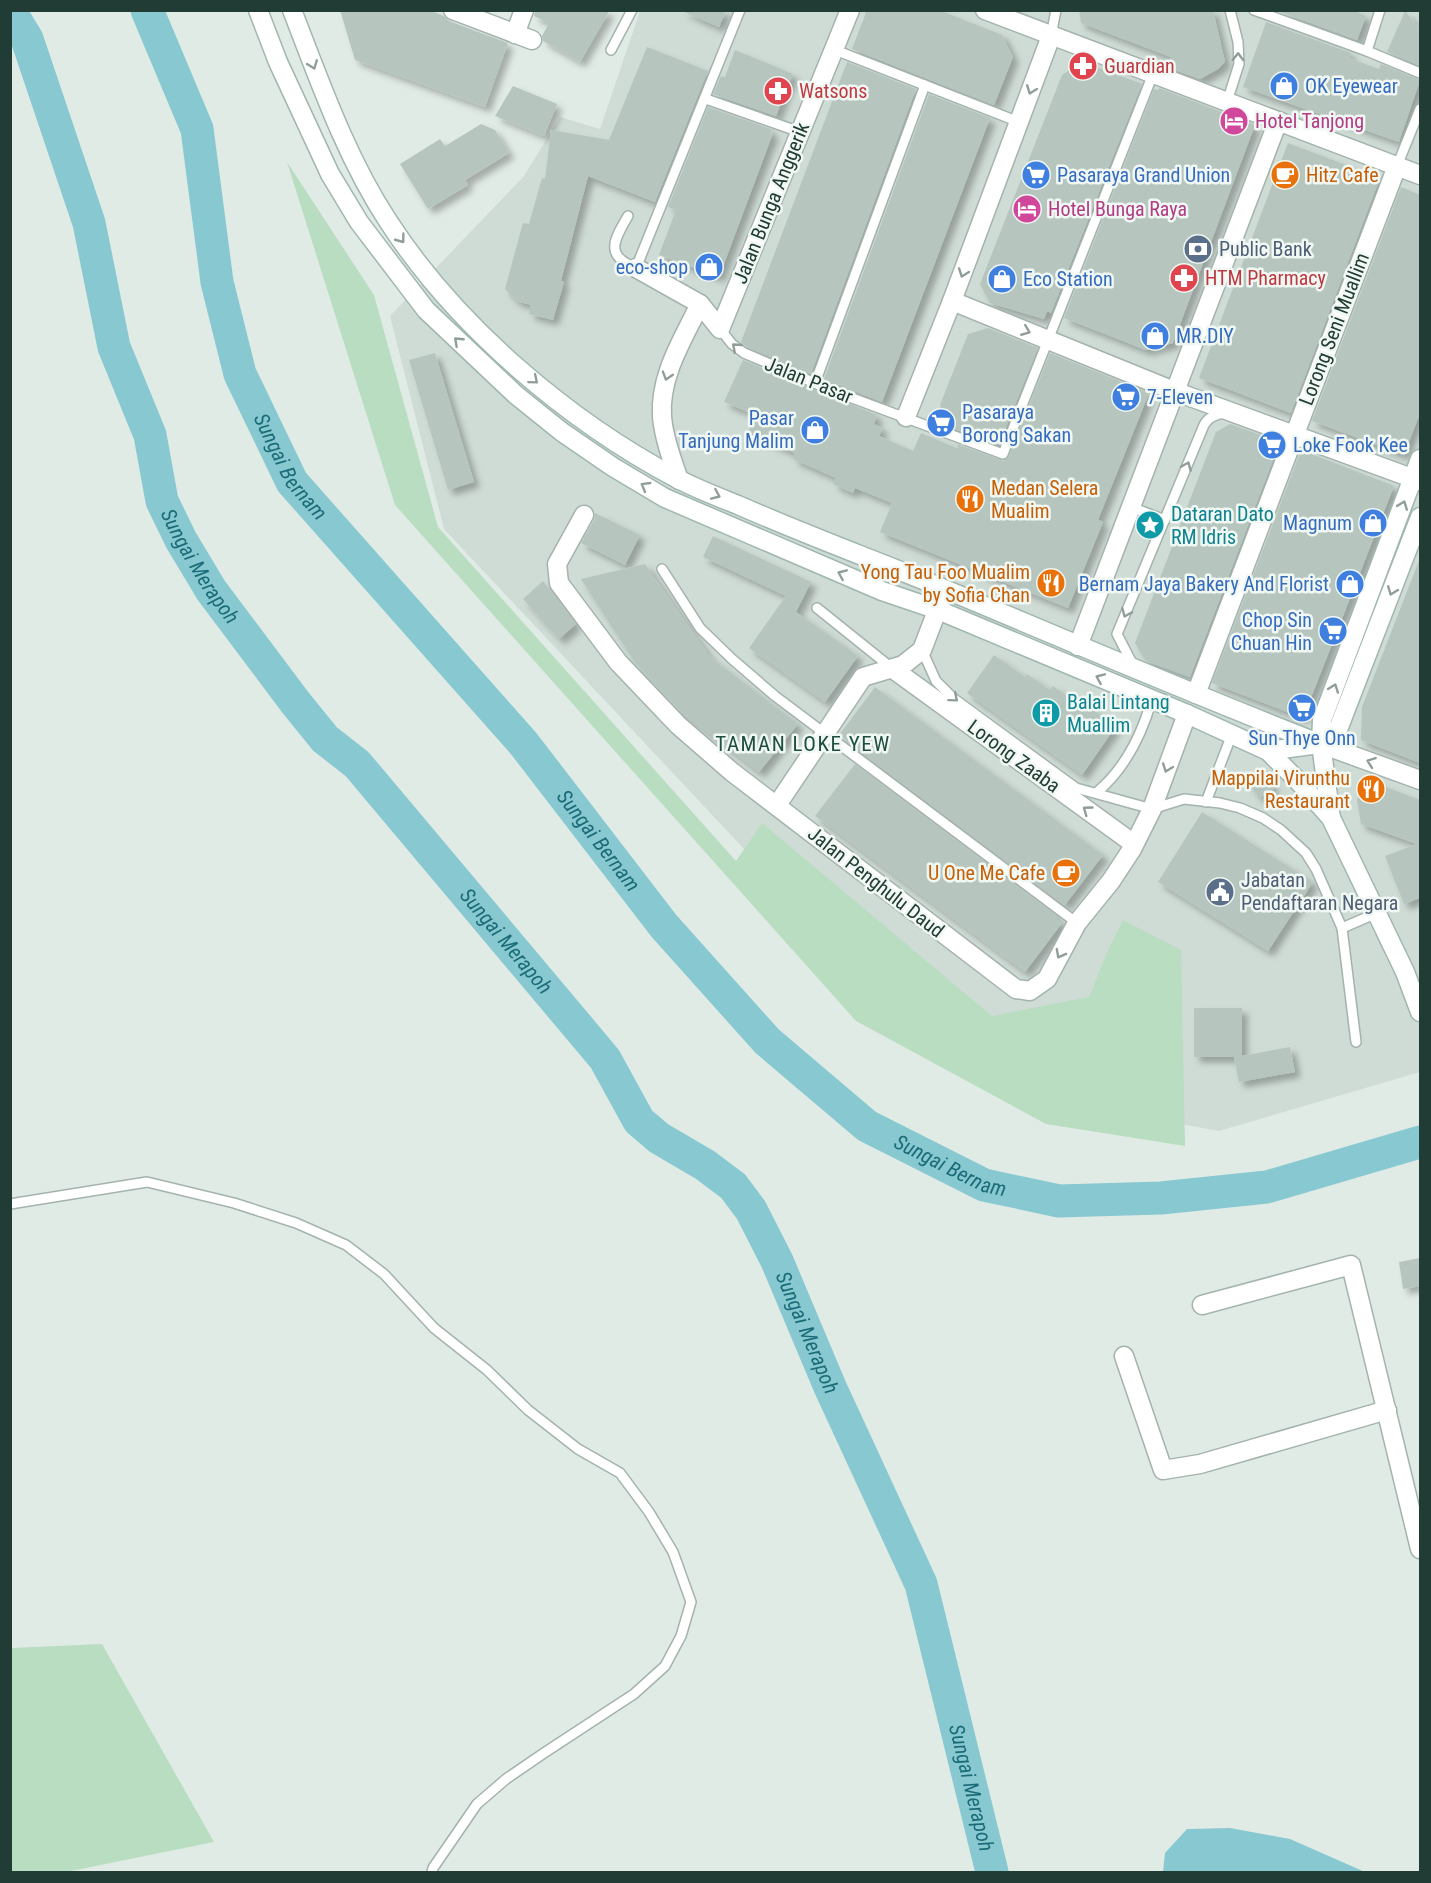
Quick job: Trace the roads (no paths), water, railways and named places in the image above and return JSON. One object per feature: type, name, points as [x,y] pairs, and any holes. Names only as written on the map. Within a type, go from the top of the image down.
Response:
[{"type":"street","points":[[258,10],[278,62],[330,174],[358,222],[426,310],[516,395],[579,444],[665,498],[882,591],[938,610],[1152,699],[1268,751],[1331,818],[1405,972],[1420,1012]]},
{"type":"street","points":[[292,10],[346,144],[388,221],[433,281],[488,341],[557,400],[617,443],[679,480],[816,539],[1321,744],[1420,780]]},
{"type":"street","points":[[453,10],[523,37],[524,10]]},
{"type":"street","name":"Jalan Bunga Anggerik","points":[[720,329],[850,10]]},
{"type":"street","points":[[985,10],[1420,175]]},
{"type":"street","points":[[906,417],[1051,36]]},
{"type":"street","points":[[1078,646],[1278,121]]},
{"type":"street","name":"Lorong Seni Muallim","points":[[1196,694],[1397,166]]},
{"type":"street","points":[[636,268],[700,304],[720,329]]},
{"type":"street","points":[[952,301],[1174,391],[1417,480]]},
{"type":"street","points":[[679,480],[668,447],[662,417],[664,387],[669,369],[700,304]]},
{"type":"street","points":[[1331,818],[1321,744],[1322,720],[1417,480],[1420,459]]},
{"type":"street","name":"Jalan Penghulu Daud","points":[[584,515],[557,564],[559,583],[618,662],[678,725],[732,772],[1016,989],[1030,991],[1047,979],[1077,923],[1110,881],[1134,844],[1152,809],[1187,714]]},
{"type":"street","points":[[1268,751],[1321,744],[1339,727],[1420,517]]},
{"type":"street","points":[[777,805],[864,677],[893,669],[911,660],[922,650],[945,590]]},
{"type":"street","name":"Lorong Zaaba","points":[[893,669],[1134,844]]},
{"type":"street","points":[[1202,1305],[1351,1264],[1387,1410],[1414,1494],[1420,1550]]},
{"type":"street","points":[[1124,1356],[1163,1470],[1200,1464],[1387,1410]]},
{"type":"lane","points":[[611,50],[632,10]]},
{"type":"lane","points":[[628,216],[615,244],[616,257],[622,263],[636,268],[740,10]]},
{"type":"lane","points":[[1051,36],[1056,10]]},
{"type":"lane","points":[[1227,102],[1239,64],[1238,42],[1230,10]]},
{"type":"lane","points":[[1254,10],[1420,73]]},
{"type":"lane","points":[[1367,51],[1380,10]]},
{"type":"lane","points":[[835,50],[1019,122]]},
{"type":"lane","points":[[1049,340],[1153,74]]},
{"type":"lane","points":[[814,383],[925,85]]},
{"type":"lane","points":[[706,99],[800,132]]},
{"type":"lane","points":[[1397,166],[1420,109]]},
{"type":"lane","name":"Jalan Pasar","points":[[720,329],[732,344],[744,353],[814,383],[1003,454],[1049,340]]},
{"type":"lane","points":[[1135,668],[1118,634],[1207,420],[1217,414],[1230,412]]},
{"type":"lane","points":[[1131,507],[1165,520]]},
{"type":"lane","points":[[662,569],[700,628],[775,696],[1077,923]]},
{"type":"lane","points":[[817,608],[893,669]]},
{"type":"lane","points":[[922,650],[936,681],[953,698],[1076,788],[1152,809],[1184,799],[1240,808],[1263,818],[1281,830],[1306,853],[1317,869],[1342,928],[1356,1042]]},
{"type":"lane","points":[[1096,793],[1110,781],[1140,734],[1152,699]]},
{"type":"lane","points":[[1206,802],[1232,733]]},
{"type":"lane","points":[[1342,928],[1377,914]]},
{"type":"lane","points":[[10,1204],[147,1182],[234,1203],[296,1223],[346,1245],[384,1274],[434,1328],[487,1370],[528,1410],[578,1449],[620,1473],[649,1512],[673,1552],[691,1602],[681,1636],[665,1666],[634,1694],[534,1760],[477,1803],[432,1872]]},
{"type":"water","points":[[1230,1828],[1290,1839],[1365,1872],[1163,1872],[1165,1853],[1187,1829]]},
{"type":"waterway","name":"Sungai Bernam","points":[[147,10],[197,129],[217,282],[240,374],[292,482],[524,744],[664,926],[767,1041],[867,1126],[984,1185],[1059,1201],[1161,1198],[1267,1187],[1420,1142]]},
{"type":"waterway","name":"Sungai Merapoh","points":[[10,11],[27,39],[89,223],[114,347],[150,435],[162,501],[181,540],[211,590],[325,739],[357,764],[605,1059],[639,1121],[659,1138],[705,1165],[733,1186],[751,1210],[777,1261],[830,1387],[921,1584],[992,1872]]},
{"type":"place","name":"Guardian","points":[[1083,66]]},
{"type":"place","name":"OK Eyewear","points":[[1284,86]]},
{"type":"place","name":"Watsons","points":[[778,91]]},
{"type":"place","name":"Hotel Tanjong","points":[[1234,121]]},
{"type":"place","name":"Pasaraya Grand Union","points":[[1036,175]]},
{"type":"place","name":"Hitz Cafe","points":[[1285,175]]},
{"type":"place","name":"Hotel Bunga Raya","points":[[1027,209]]},
{"type":"place","name":"Public Bank","points":[[1198,249]]},
{"type":"place","name":"eco-shop","points":[[709,267]]},
{"type":"place","name":"HTM Pharmacy","points":[[1184,278]]},
{"type":"place","name":"Eco Station","points":[[1002,279]]},
{"type":"place","name":"MR.DIY","points":[[1155,336]]},
{"type":"place","name":"7-Eleven","points":[[1126,397]]},
{"type":"place","name":"Pasaraya Borong Sakan","points":[[941,423]]},
{"type":"place","name":"Pasar Tanjung Malim","points":[[815,430]]},
{"type":"place","name":"Loke Fook Kee","points":[[1272,445]]},
{"type":"place","name":"Medan Selera Mualim","points":[[970,499]]},
{"type":"place","name":"Magnum","points":[[1373,523]]},
{"type":"place","name":"Dataran Dato RM Idris","points":[[1150,525]]},
{"type":"place","name":"Yong Tau Foo Mualim by Sofia Chan","points":[[1051,583]]},
{"type":"place","name":"Bernam Jaya Bakery And Florist","points":[[1350,584]]},
{"type":"place","name":"Chop Sin Chuan Hin","points":[[1333,631]]},
{"type":"place","name":"Sun Thye Onn","points":[[1302,708]]},
{"type":"place","name":"Balai Lintang Muallim","points":[[1046,713]]},
{"type":"place","name":"Mappilai Virunthu Restaurant","points":[[1371,789]]},
{"type":"place","name":"U One Me Cafe","points":[[1066,873]]},
{"type":"place","name":"Jabatan Pendaftaran Negara","points":[[1220,892]]},
{"type":"district","name":"TAMAN LOKE YEW","points":[[803,744]]}]
